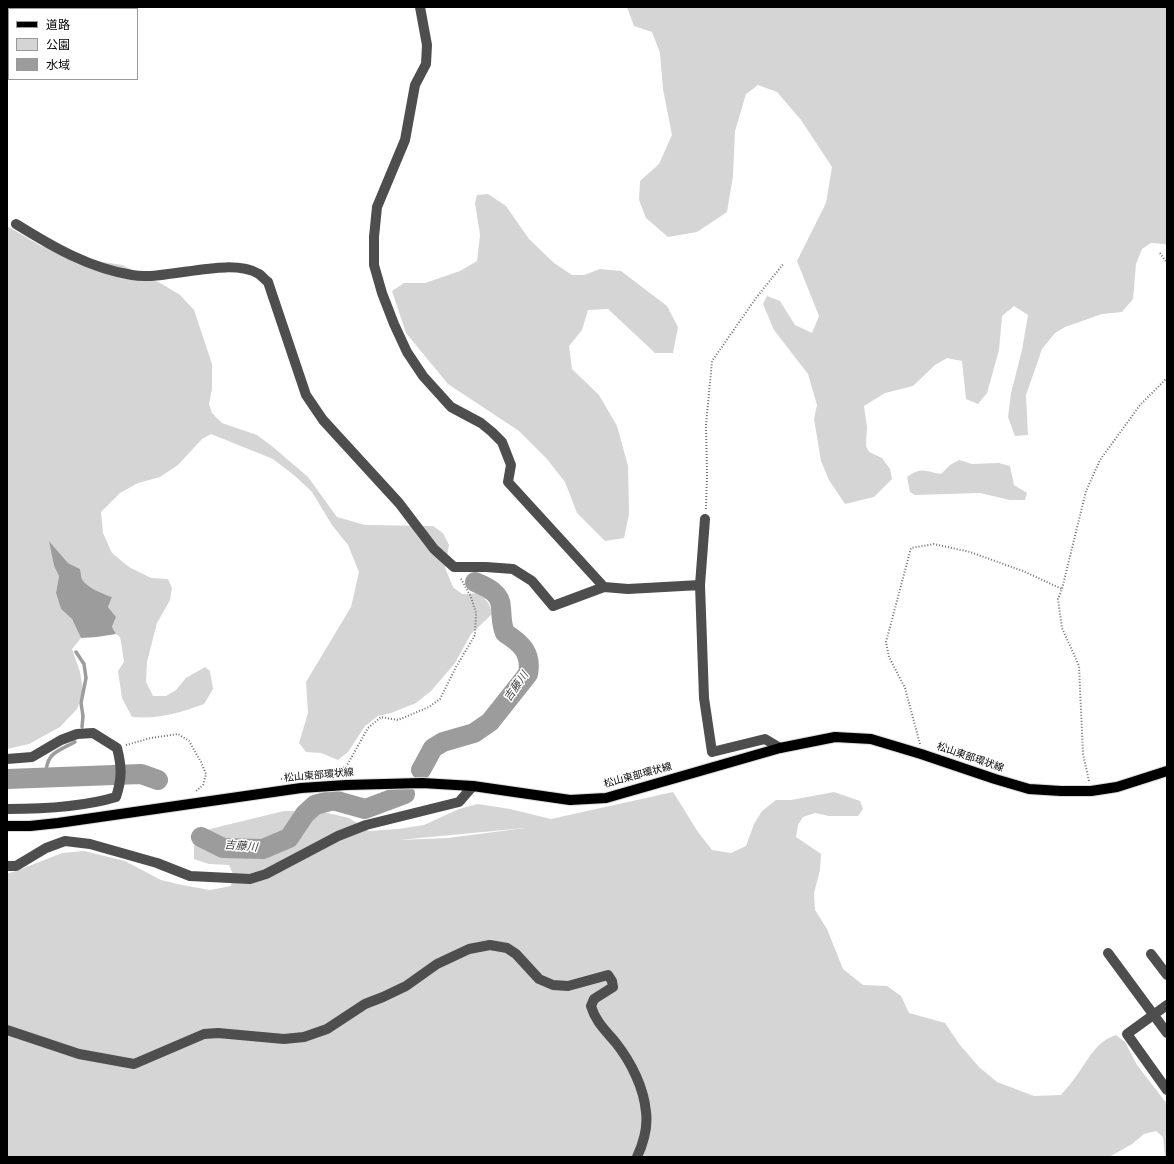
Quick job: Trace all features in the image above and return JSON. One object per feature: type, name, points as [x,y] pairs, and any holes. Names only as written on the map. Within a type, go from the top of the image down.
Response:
[{"type":"main road","name":"松山東部環状線","points":[[7,826],[30,826],[58,823],[302,788],[346,785],[422,782],[473,786],[570,800],[606,798],[780,748],[835,737],[871,740],[921,754],[1029,789],[1091,791],[1117,787],[1146,779],[1167,771]]},
{"type":"street","points":[[420,7],[427,45],[426,64],[415,85],[405,140],[377,207],[374,237],[374,265],[382,293],[407,352],[423,376],[451,407],[480,423],[502,442],[511,465],[508,482],[604,587]]},
{"type":"street","points":[[16,224],[57,250],[88,264],[114,272],[134,276],[224,267],[244,269],[259,274],[268,282],[306,395],[323,420],[399,504],[434,549],[454,567],[513,569],[532,582],[553,606],[604,587],[628,589],[700,585]]},
{"type":"street","points":[[705,519],[700,585],[704,698],[712,752],[765,739],[780,748]]},
{"type":"street","points":[[7,759],[32,757],[61,740],[77,734],[93,733],[117,748],[121,764],[120,784],[116,797],[98,802],[7,810]]},
{"type":"street","points":[[7,866],[16,866],[46,848],[65,841],[90,844],[157,863],[190,876],[250,879],[266,874],[338,836],[366,825],[459,802],[473,786]]},
{"type":"street","points":[[7,1030],[79,1054],[134,1064],[204,1034],[284,1039],[304,1037],[326,1029],[365,1004],[406,986],[437,964],[468,949],[490,945],[507,948],[516,954],[539,979],[553,985],[568,986],[608,975],[612,981],[613,987],[594,999],[591,1006],[593,1016],[617,1044],[632,1068],[640,1086],[646,1112],[646,1125],[637,1157]]},
{"type":"street","points":[[1108,954],[1167,1033]]},
{"type":"street","points":[[1150,954],[1167,975]]},
{"type":"street","points":[[1167,1005],[1127,1034],[1167,1090]]},
{"type":"path","points":[[1160,253],[1167,263]]},
{"type":"path","points":[[705,519],[708,474],[706,425],[712,361],[756,298],[784,263]]},
{"type":"path","points":[[1091,791],[1083,754],[1079,666],[1062,628],[1058,599],[1062,589],[1086,491],[1100,460],[1140,405],[1167,378]]},
{"type":"path","points":[[921,754],[917,730],[906,688],[889,657],[886,642],[911,548],[934,544],[970,552],[1023,571],[1062,589]]},
{"type":"path","points":[[277,780],[346,767],[368,728],[381,717],[398,720],[429,707],[440,699],[456,667],[475,635],[476,613],[472,596],[454,567]]},
{"type":"path","points":[[117,748],[151,738],[178,734],[189,741],[201,762],[206,774],[203,785]]},
{"type":"green space","points":[[627,7],[1167,7],[1167,247],[1165,244],[1151,243],[1142,249],[1136,264],[1133,299],[1122,312],[1102,314],[1065,327],[1055,333],[1042,349],[1026,395],[1028,435],[1015,436],[1008,417],[1011,393],[1022,350],[1028,315],[1014,306],[1002,316],[999,350],[987,393],[978,404],[966,399],[962,361],[947,358],[935,365],[913,386],[885,393],[864,406],[867,427],[866,446],[869,452],[882,458],[890,469],[892,479],[874,497],[845,504],[829,480],[821,461],[814,419],[817,405],[808,374],[774,330],[763,304],[767,296],[780,301],[795,325],[812,333],[819,316],[797,261],[826,203],[832,167],[801,120],[777,92],[758,85],[746,94],[735,131],[733,176],[727,212],[697,232],[668,237],[646,218],[639,200],[640,181],[659,164],[672,135],[663,89],[660,53],[652,32],[634,26]]},
{"type":"green space","points":[[488,194],[506,206],[529,239],[554,263],[572,275],[584,275],[600,269],[621,271],[667,306],[678,327],[673,353],[655,353],[608,309],[588,310],[582,330],[569,346],[572,369],[599,395],[617,426],[628,466],[629,514],[624,538],[605,541],[577,513],[565,482],[547,459],[519,431],[448,384],[406,333],[392,291],[404,283],[425,283],[460,271],[477,261],[480,235],[475,203],[477,195]]},
{"type":"green space","points":[[7,226],[41,246],[91,260],[122,265],[162,284],[180,295],[194,310],[212,364],[212,389],[209,404],[212,413],[222,423],[257,435],[273,447],[308,477],[337,517],[365,525],[433,526],[443,533],[449,545],[445,568],[453,587],[462,594],[480,593],[489,604],[492,614],[471,634],[455,663],[431,691],[416,703],[391,713],[378,716],[365,726],[348,752],[338,760],[321,753],[306,752],[299,743],[308,713],[306,682],[351,607],[359,572],[348,545],[332,525],[312,492],[295,476],[273,459],[211,434],[202,439],[178,465],[160,477],[138,483],[120,493],[101,512],[103,533],[112,553],[129,567],[151,578],[168,579],[172,588],[170,600],[157,623],[147,662],[146,682],[153,696],[166,696],[176,690],[186,678],[205,667],[210,671],[213,689],[204,704],[169,715],[132,717],[122,698],[118,671],[124,662],[120,637],[116,634],[112,627],[116,617],[108,607],[112,597],[87,585],[82,579],[80,569],[68,563],[50,542],[54,566],[59,576],[56,593],[61,609],[72,619],[81,638],[72,649],[80,672],[83,691],[77,709],[60,727],[29,744],[7,749]]},
{"type":"green space","points":[[959,460],[972,464],[999,463],[1010,466],[1014,485],[1027,493],[1025,500],[1010,500],[980,493],[915,495],[910,492],[907,477],[921,471],[941,474],[950,465]]},
{"type":"green space","points":[[673,792],[698,832],[712,850],[731,853],[746,846],[754,824],[762,811],[776,800],[791,800],[834,792],[860,801],[863,809],[858,816],[829,816],[815,813],[803,817],[798,825],[796,837],[821,854],[820,870],[814,893],[815,910],[827,929],[843,969],[863,985],[887,986],[901,996],[909,1013],[945,1023],[960,1045],[979,1067],[997,1082],[1034,1096],[1061,1095],[1098,1047],[1109,1038],[1116,1035],[1125,1042],[1137,1065],[1167,1104],[1167,1157],[1165,1157],[1163,1137],[1156,1131],[1144,1134],[1132,1144],[1109,1157],[7,1157],[7,874],[62,853],[84,851],[125,861],[161,880],[210,890],[231,886],[233,874],[229,865],[209,864],[194,859],[194,846],[210,829],[284,811],[323,812],[349,818],[369,831],[424,825],[459,809],[478,804],[510,809],[551,819]],"holes":[[[525,828],[448,838],[398,840]]]},
{"type":"water","points":[[49,541],[68,563],[80,569],[82,579],[87,585],[112,597],[108,607],[116,617],[112,627],[116,634],[81,638],[72,619],[61,609],[56,593],[59,576],[54,566]]},
{"type":"waterway","name":"吉藤川","points":[[421,770],[433,748],[443,742],[474,733],[490,722],[528,674],[529,667],[527,654],[516,641],[505,633],[502,623],[499,598],[488,588],[475,582]]},
{"type":"waterway","points":[[76,652],[84,664],[86,678],[81,703],[83,716],[82,727]]},
{"type":"waterway","points":[[46,778],[47,763],[53,754],[75,742]]},
{"type":"waterway","name":"吉藤川","points":[[7,779],[141,774],[158,780]]},
{"type":"waterway","name":"吉藤川","points":[[201,837],[223,848],[263,849],[289,838],[305,814],[315,805],[333,800],[365,809],[405,794]]}]
